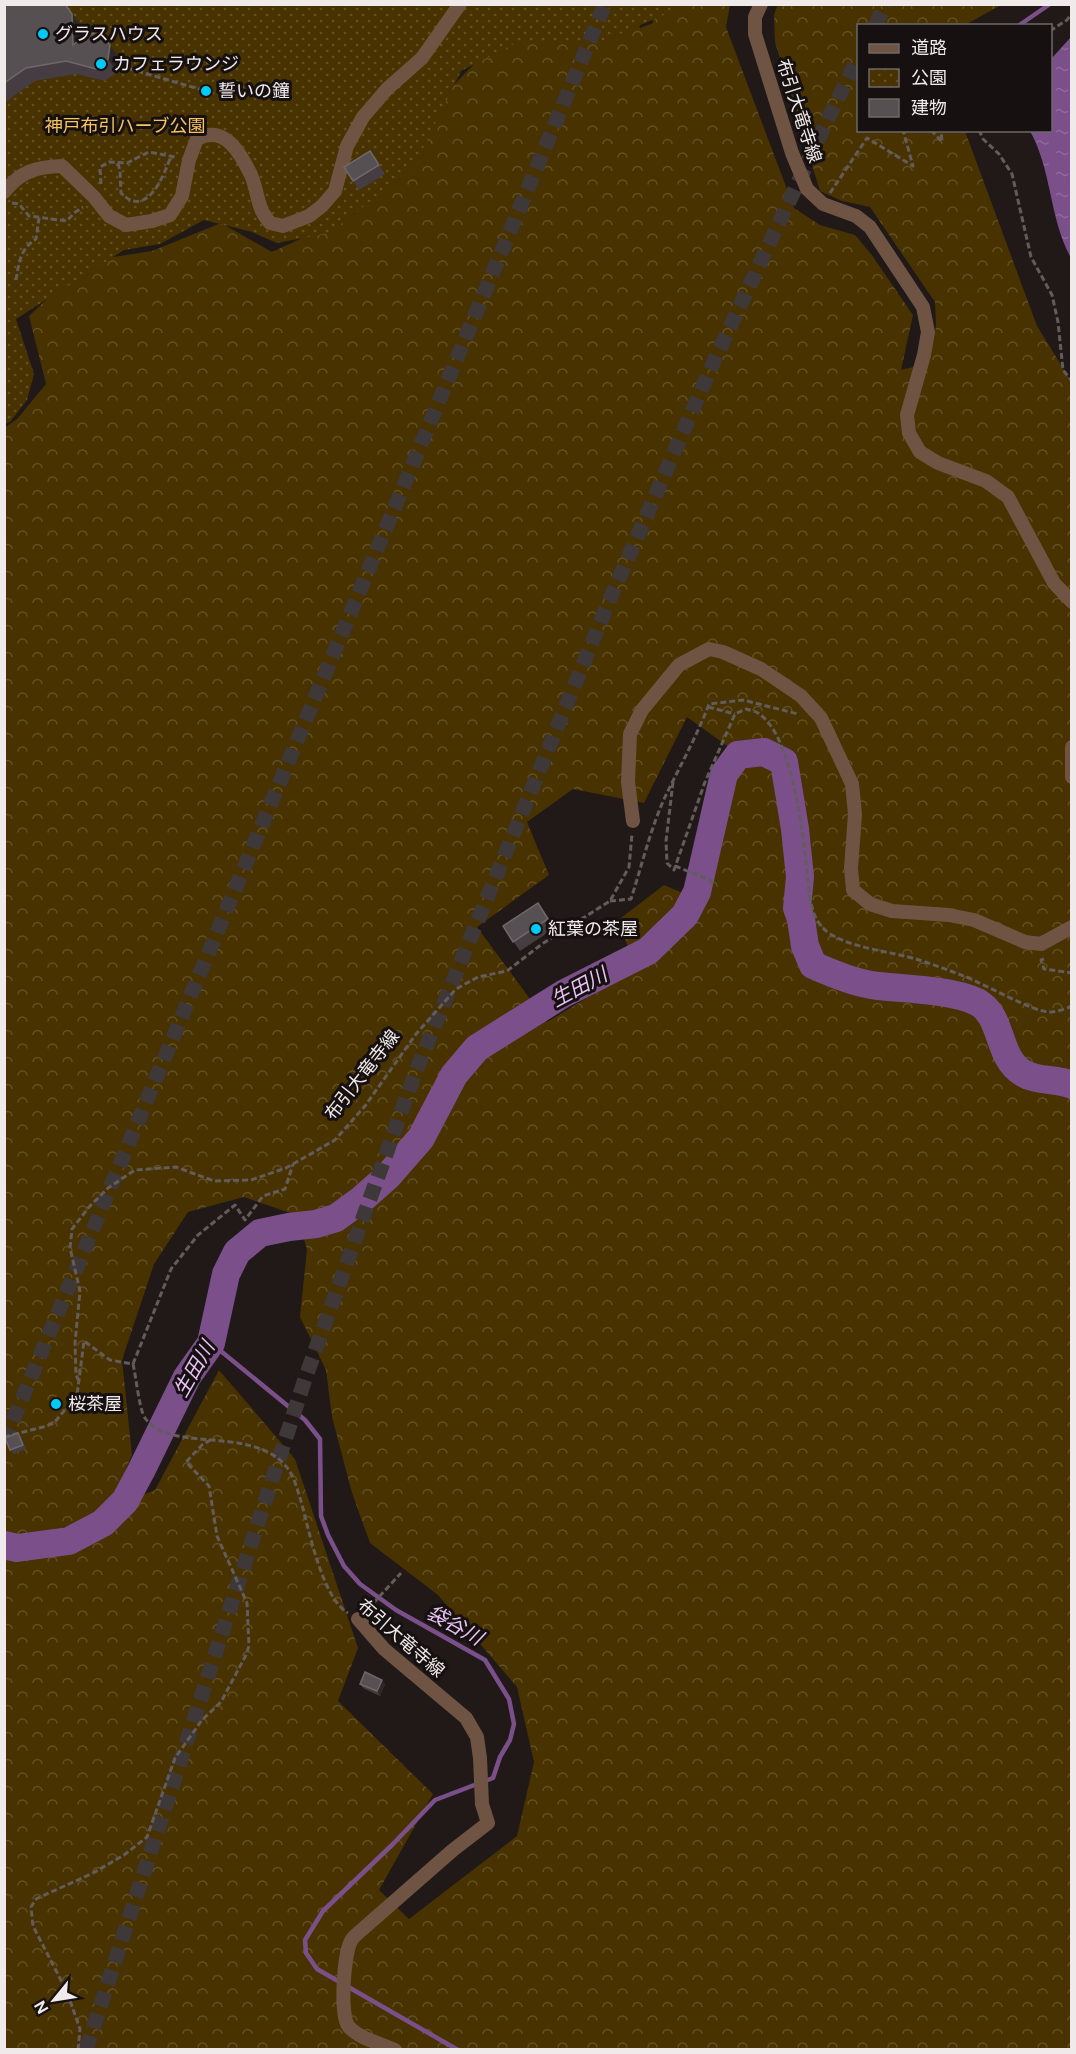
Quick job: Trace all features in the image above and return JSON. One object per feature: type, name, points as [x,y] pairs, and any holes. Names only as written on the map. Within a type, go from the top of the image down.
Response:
[{"type":"street","points":[[4,192],[14,179],[40,167],[62,166],[94,197],[109,216],[126,225],[152,221],[170,215],[182,196],[189,160],[197,139],[208,133],[223,136],[234,147],[251,175],[262,211],[270,223],[283,226],[309,216],[322,207],[335,191],[347,146],[363,117],[387,89],[422,58],[460,4]]},
{"type":"street","name":"布引大竜寺線","points":[[761,4],[755,16],[755,34],[792,153],[807,189],[823,204],[856,216],[870,227],[923,308],[928,332],[924,355],[906,415],[909,433],[920,452],[938,463],[986,481],[1008,497],[1054,583],[1071,602]]},
{"type":"street","points":[[633,821],[628,782],[630,734],[642,710],[679,665],[709,649],[723,652],[761,669],[801,696],[821,718],[852,784],[855,814],[851,868],[853,890],[861,897],[870,904],[892,911],[949,915],[974,920],[1025,942],[1041,944],[1071,927]]},
{"type":"street","points":[[1071,747],[1071,777]]},
{"type":"street","name":"布引大竜寺線","points":[[360,1617],[384,1649],[466,1718],[477,1737],[482,1804],[488,1823],[453,1850],[350,1942],[343,1994],[343,2013],[347,2026],[357,2034],[395,2049]]},
{"type":"path","points":[[1052,30],[1067,20],[1071,13]]},
{"type":"path","points":[[120,66],[206,91]]},
{"type":"path","points":[[823,204],[867,138],[913,166],[904,132]]},
{"type":"path","points":[[933,132],[942,142],[941,132]]},
{"type":"path","points":[[980,132],[983,139],[999,154],[1012,174],[1031,257],[1052,295],[1058,322],[1063,370],[1071,381]]},
{"type":"path","points":[[4,201],[19,204],[29,216],[68,221],[74,213],[88,204],[101,188],[100,167],[109,162],[127,163],[149,152],[189,160]]},
{"type":"path","points":[[117,162],[120,171],[121,193],[127,199],[136,202],[144,200],[153,193],[161,181],[171,156]]},
{"type":"path","points":[[16,280],[21,255],[28,244],[36,239],[39,218]]},
{"type":"path","points":[[610,902],[631,899],[646,844],[709,704],[743,700],[821,718]]},
{"type":"path","points":[[708,707],[735,714],[746,709],[757,712],[767,722],[783,749],[790,768],[813,911],[820,925],[830,935],[869,949],[919,960],[984,984],[1022,1003],[1048,1012],[1071,1006]]},
{"type":"path","points":[[673,782],[666,841],[667,863],[674,870],[705,782],[735,714]]},
{"type":"path","name":"布引大竜寺線","points":[[80,1381],[76,1375],[75,1342],[80,1290],[70,1248],[72,1228],[89,1207],[108,1188],[135,1170],[176,1167],[214,1181],[251,1180],[294,1164],[334,1140],[365,1106],[417,1034],[456,989],[478,977],[507,971],[542,944],[610,902],[629,867],[633,821]]},
{"type":"path","points":[[675,866],[711,882]]},
{"type":"path","points":[[1051,954],[1041,960],[1044,969],[1071,973]]},
{"type":"path","points":[[4,1437],[54,1422],[77,1395],[84,1341],[110,1360],[133,1364],[171,1269],[184,1252],[198,1235],[235,1205],[245,1221],[263,1196],[285,1189],[294,1164]]},
{"type":"path","name":"布引大竜寺線","points":[[133,1364],[143,1414],[148,1421],[166,1433],[242,1444],[267,1451],[286,1466],[295,1482],[326,1583],[338,1607],[360,1617]]},
{"type":"path","points":[[78,2049],[80,2029],[67,1992],[33,1926],[31,1907],[36,1899],[93,1873],[124,1855],[147,1837],[175,1758],[202,1720],[221,1702],[249,1646],[247,1603],[217,1536],[209,1486],[186,1462],[202,1444],[212,1439]]},
{"type":"path","points":[[360,1617],[401,1573]]},
{"type":"green space","points":[[778,4],[1001,5],[967,24],[857,24],[857,132],[965,132],[1037,326],[1071,381],[1071,2049],[5,2049],[4,428],[17,419],[46,384],[29,316],[88,261],[152,251],[221,223],[272,252],[354,214],[404,157],[434,105],[485,53],[633,5],[640,28],[653,23],[650,5],[730,5],[726,27],[794,208],[820,225],[855,235],[871,254],[913,315],[901,370],[926,364],[936,327],[935,302],[870,207],[842,201],[820,191],[775,42],[774,15]],"holes":[[[687,717],[737,753],[719,829],[695,898],[664,885],[617,921],[637,968],[547,1022],[477,927],[549,875],[527,822],[573,789],[644,803]],[[244,1197],[296,1215],[307,1249],[300,1317],[326,1370],[332,1417],[352,1493],[370,1543],[438,1595],[517,1687],[534,1762],[517,1836],[409,1919],[379,1890],[433,1794],[338,1701],[358,1648],[295,1459],[219,1370],[155,1490],[109,1509],[132,1455],[122,1360],[154,1264],[188,1212]]]},
{"type":"green space","name":"神戸布引ハーブ公園","points":[[5,5],[687,5],[601,42],[514,44],[461,71],[413,168],[329,233],[277,243],[252,232],[204,220],[160,244],[124,250],[16,319],[34,374],[27,400],[10,422],[5,424]]},
{"type":"water","points":[[1071,37],[1071,258],[1058,227],[1043,162],[1030,132],[1052,132],[1052,58]]},
{"type":"building","points":[[7,4],[65,4],[72,14],[73,45],[88,33],[102,35],[110,45],[108,59],[96,69],[66,61],[26,68],[4,83],[4,6]]},
{"type":"building","points":[[370,151],[379,165],[353,181],[344,167]]},
{"type":"building","points":[[538,903],[548,919],[513,942],[503,926]]},
{"type":"building","points":[[18,1433],[23,1445],[10,1450],[5,1438]]},
{"type":"building","points":[[365,1672],[382,1680],[377,1691],[360,1684]]},
{"type":"waterway","points":[[1021,24],[1050,4]]},
{"type":"waterway","name":"生田川","points":[[4,1545],[17,1548],[69,1541],[103,1523],[125,1501],[187,1377],[211,1343],[226,1274],[237,1252],[260,1233],[316,1224],[336,1218],[362,1199],[388,1176],[421,1138],[454,1075],[477,1048],[563,994],[648,951],[685,915],[697,892],[724,774],[738,755],[764,752],[784,762],[800,877],[797,908],[805,946],[813,965],[862,983],[943,992],[977,1002],[986,1008],[992,1017],[1014,1066],[1029,1076],[1072,1085]]},
{"type":"waterway","name":"袋谷川","points":[[211,1343],[305,1420],[320,1439],[321,1516],[344,1566],[360,1584],[396,1610],[485,1660],[509,1699],[514,1724],[510,1740],[500,1757],[493,1778],[435,1800],[323,1911],[305,1940],[306,1953],[317,1969],[458,2050]]},
{"type":"tunnel","points":[[4,1442],[605,4]]},
{"type":"tunnel","points":[[876,24],[886,4]]},
{"type":"tunnel","points":[[86,2050],[305,1379],[416,1071],[607,606],[714,361],[857,60]]},
{"type":"place","name":"グラスハウス","points":[[43,34]]},
{"type":"place","name":"カフェラウンジ","points":[[101,64]]},
{"type":"place","name":"誓いの鐘","points":[[206,91]]},
{"type":"place","name":"紅葉の茶屋","points":[[536,929]]},
{"type":"place","name":"桜茶屋","points":[[56,1404]]}]
